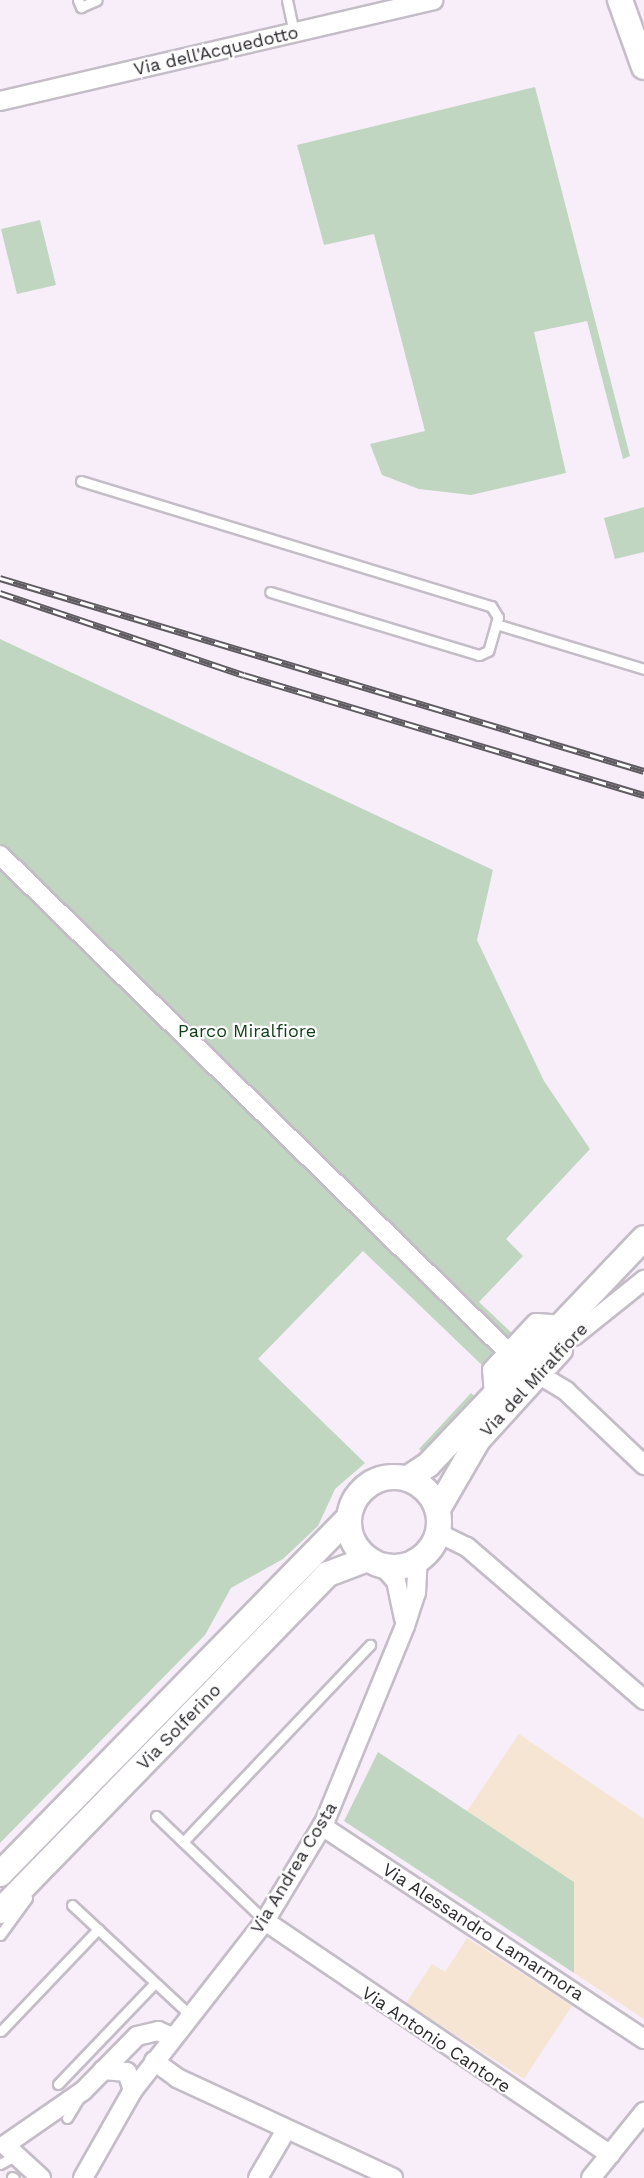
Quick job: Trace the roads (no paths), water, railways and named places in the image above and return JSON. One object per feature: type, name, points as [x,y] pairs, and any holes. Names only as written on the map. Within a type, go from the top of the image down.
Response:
[{"type":"main road","points":[[620,0],[644,67]]},
{"type":"main road","points":[[635,0],[644,29]]},
{"type":"main road","name":"Via del Miralfiore","points":[[438,1509],[461,1463],[538,1374],[568,1330],[644,1238]]},
{"type":"main road","name":"Via del Miralfiore","points":[[408,1478],[494,1396],[644,1261]]},
{"type":"main road","points":[[408,1478],[426,1490],[438,1509],[438,1533],[418,1560],[375,1562],[352,1540],[349,1517],[369,1483],[408,1478]]},
{"type":"main road","name":"Via Solferino","points":[[0,1874],[349,1517]]},
{"type":"main road","name":"Via Solferino","points":[[0,1911],[328,1574],[375,1562]]},
{"type":"street","name":"Via dell'Acquedotto","points":[[0,101],[433,0]]},
{"type":"street","points":[[0,855],[508,1352]]},
{"type":"street","name":"Via del Miralfiore","points":[[494,1396],[492,1370],[536,1323],[568,1330],[586,1284],[644,1223]]},
{"type":"street","points":[[568,1330],[644,1280]]},
{"type":"street","points":[[538,1374],[566,1391],[644,1465]]},
{"type":"street","points":[[438,1533],[467,1547],[644,1700]]},
{"type":"street","name":"Via Andrea Costa","points":[[83,2178],[133,2090],[172,2037],[265,1921],[322,1826],[404,1638],[416,1593],[418,1560]]},
{"type":"street","name":"Via Andrea Costa","points":[[375,1562],[402,1595],[404,1638]]},
{"type":"street","name":"Via Alessandro Lamarmora","points":[[322,1826],[644,2039]]},
{"type":"street","name":"Via Antonio Cantore","points":[[265,1921],[610,2155]]},
{"type":"street","points":[[41,2178],[7,2149],[83,2091],[147,2031],[172,2037]]},
{"type":"street","points":[[154,2061],[177,2078],[393,2178]]},
{"type":"street","points":[[103,2070],[127,2072],[133,2090]]},
{"type":"street","points":[[591,2178],[642,2119]]},
{"type":"street","points":[[258,2178],[286,2130]]},
{"type":"lane","points":[[78,0],[81,7],[97,0]]},
{"type":"lane","points":[[286,0],[294,33]]},
{"type":"lane","points":[[81,481],[491,606],[496,624],[488,651],[479,655],[270,592]]},
{"type":"lane","points":[[496,624],[644,669]]},
{"type":"lane","points":[[183,1842],[370,1645]]},
{"type":"lane","points":[[156,1816],[265,1921]]},
{"type":"lane","points":[[0,1935],[68,1840]]},
{"type":"lane","points":[[72,1905],[190,2015]]},
{"type":"lane","points":[[1,2031],[98,1929]]},
{"type":"lane","points":[[58,2084],[154,1983]]},
{"type":"lane","points":[[68,2118],[83,2091]]},
{"type":"lane","points":[[0,2164],[7,2149]]},
{"type":"railway","points":[[0,578],[644,771]]},
{"type":"railway","points":[[0,593],[244,675],[644,795]]},
{"type":"park label","name":"Parco Miralfiore","points":[[247,1031]]}]
